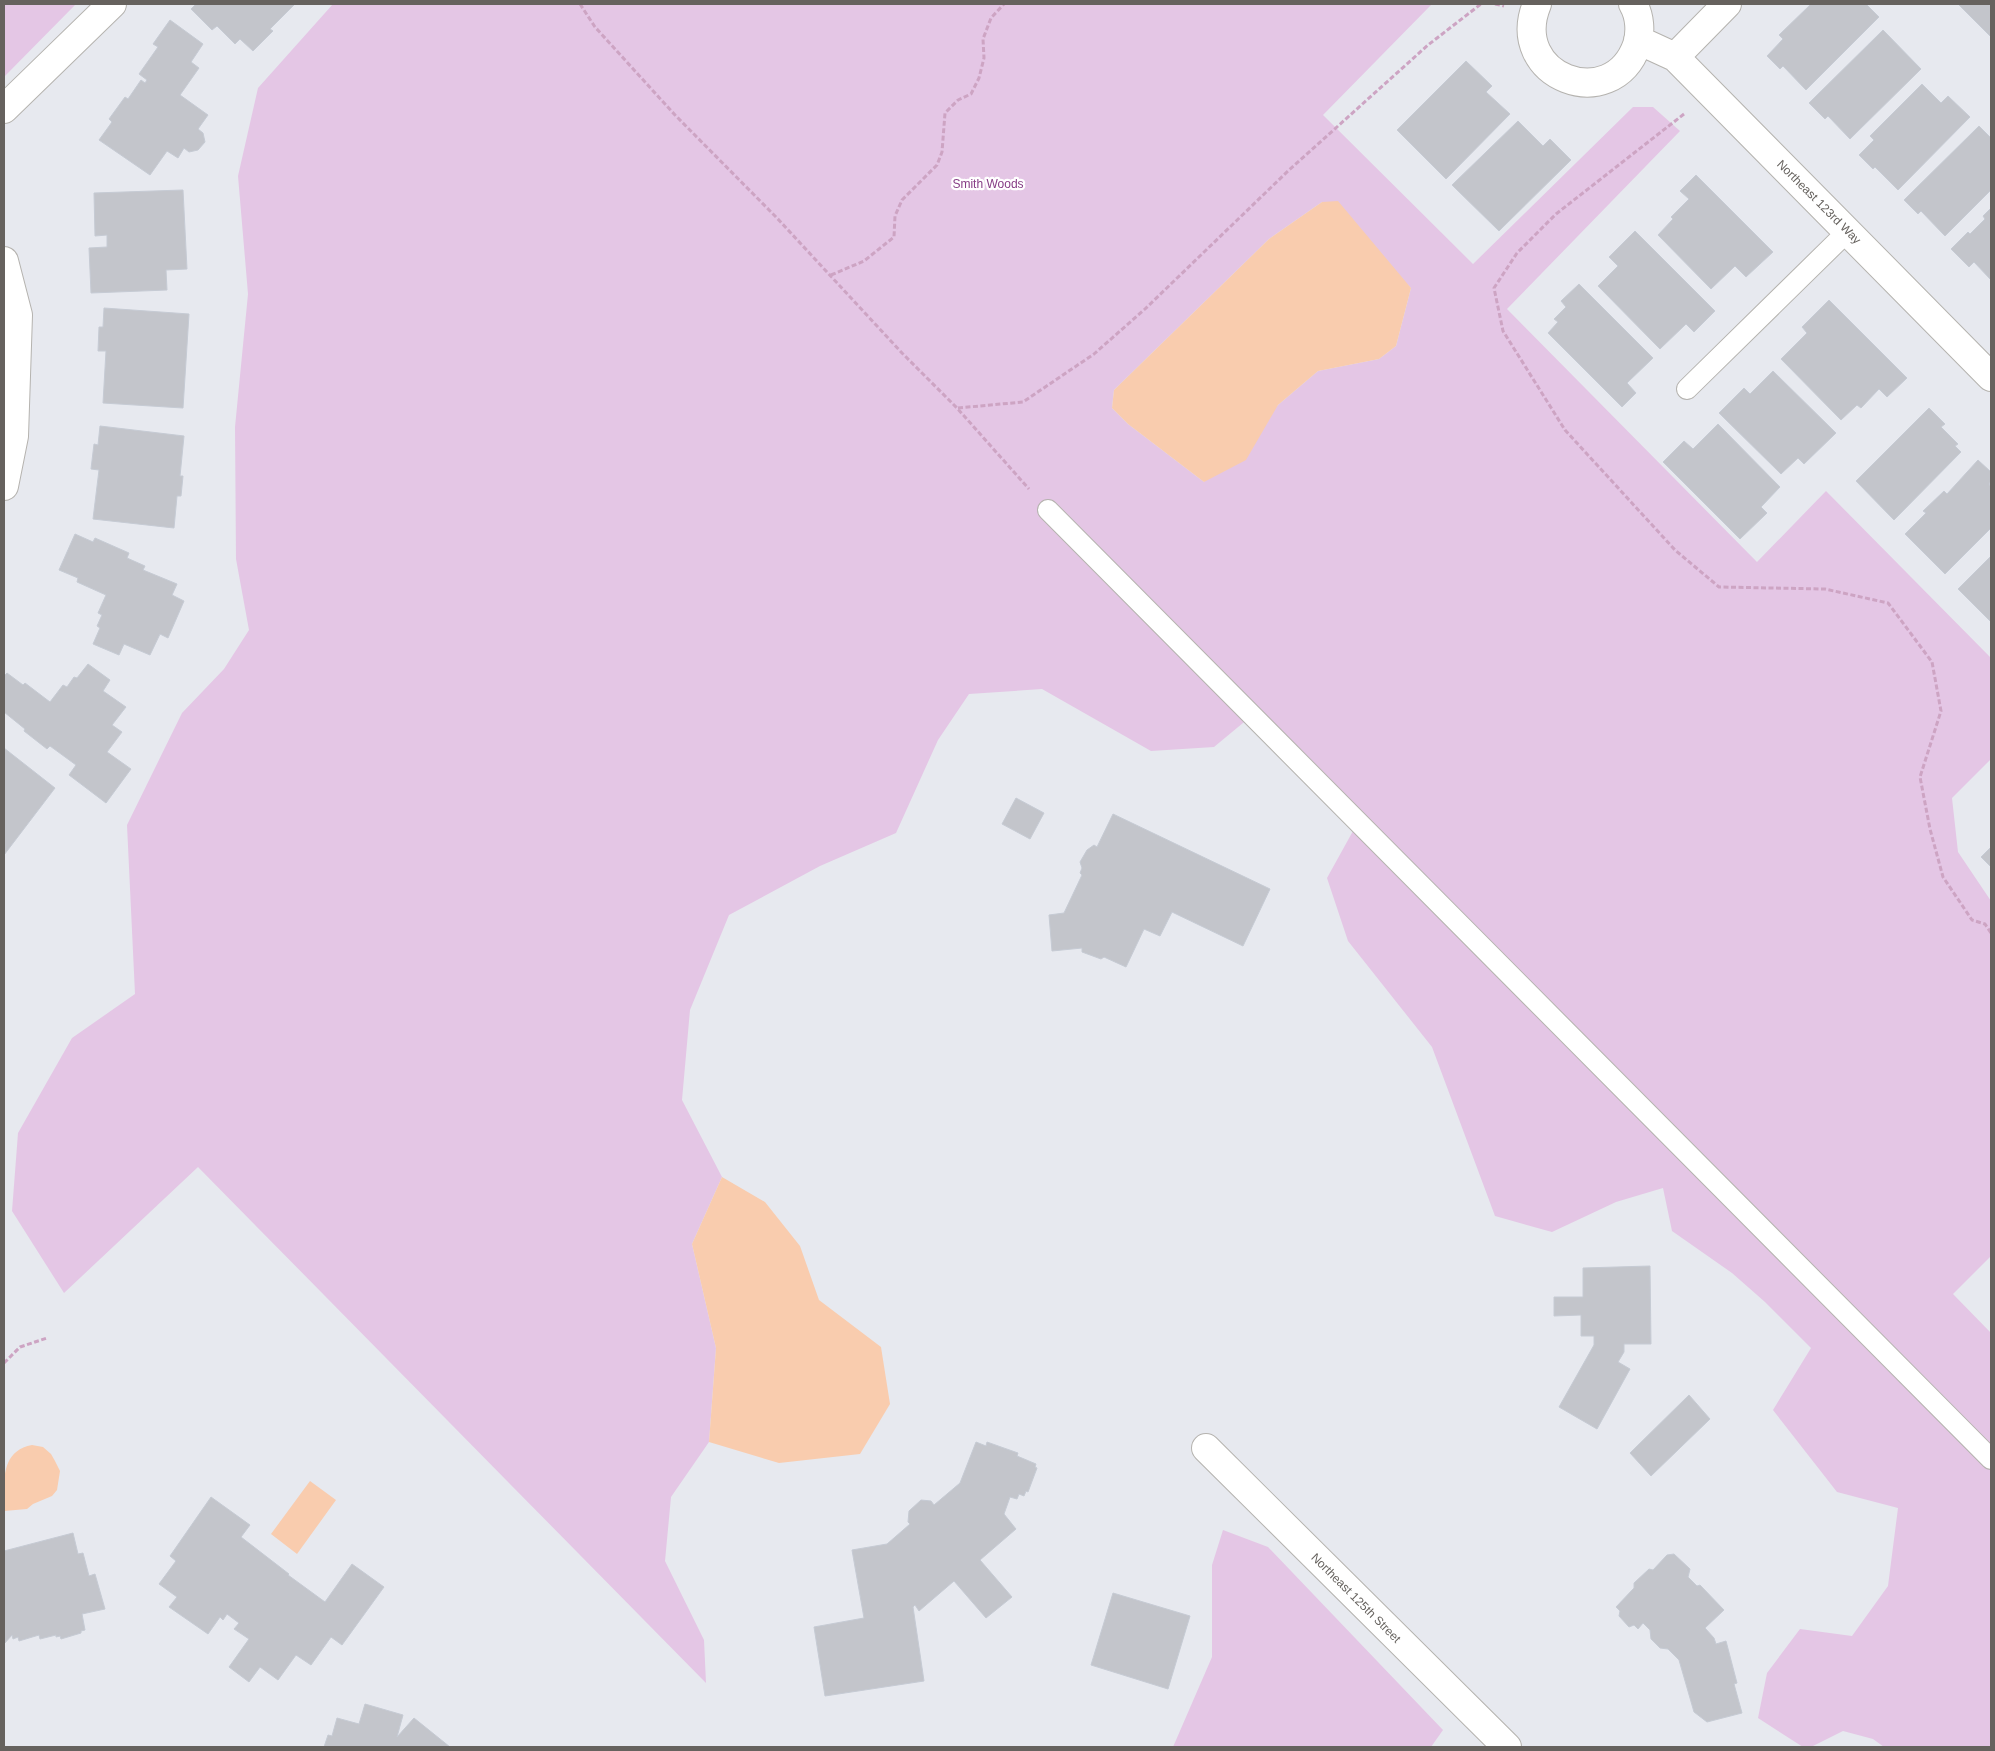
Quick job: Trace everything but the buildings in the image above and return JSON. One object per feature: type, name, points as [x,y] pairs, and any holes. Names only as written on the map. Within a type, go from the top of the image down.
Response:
[{"type":"street","points":[[4,109],[112,4]]},
{"type":"street","points":[[1537,4],[1532,16],[1531,34],[1536,51],[1545,65],[1558,76],[1575,82],[1592,83],[1609,78],[1623,68],[1633,54],[1638,40],[1639,22],[1633,4]]},
{"type":"street","points":[[1676,57],[1727,4]]},
{"type":"street","name":"Northeast 123rd Way","points":[[1638,40],[1676,57],[1991,377]]},
{"type":"street","points":[[4,260],[18,315],[14,436],[4,486]]},
{"type":"street","name":"Northeast 125th Street","points":[[1206,1448],[1507,1747]]},
{"type":"lane","points":[[1688,389],[1848,231]]},
{"type":"lane","points":[[1048,510],[1991,1459]]},
{"type":"path","points":[[580,4],[595,27],[675,115],[957,408],[1048,510]]},
{"type":"path","points":[[831,275],[864,261],[894,236],[895,216],[902,200],[937,165],[942,152],[945,113],[958,100],[971,94],[979,78],[984,58],[983,39],[991,18],[1004,4]]},
{"type":"path","points":[[957,408],[1023,402],[1094,354],[1145,309],[1288,171],[1428,45],[1481,4]]},
{"type":"path","points":[[1680,118],[1556,214],[1517,253],[1494,288],[1503,331],[1565,430],[1675,550],[1719,586],[1825,589],[1888,603],[1932,662],[1941,711],[1920,777],[1930,829],[1943,877],[1972,920],[1985,924],[1991,932]]},
{"type":"path","points":[[4,1363],[20,1347],[46,1338]]},
{"type":"green space","points":[[4,4],[76,4],[4,77]]},
{"type":"green space","name":"Smith Woods","points":[[333,4],[1432,4],[1323,115],[1473,264],[1633,107],[1653,107],[1680,131],[1507,309],[1757,562],[1826,491],[1991,658],[1991,759],[1952,798],[1958,852],[1991,901],[1991,1256],[1953,1294],[1991,1333],[1991,1747],[1884,1747],[1873,1739],[1843,1731],[1811,1747],[1803,1747],[1758,1718],[1767,1673],[1800,1629],[1852,1636],[1888,1586],[1898,1508],[1837,1492],[1773,1410],[1811,1348],[1765,1302],[1732,1273],[1672,1231],[1663,1188],[1616,1202],[1552,1232],[1495,1216],[1432,1047],[1348,941],[1327,878],[1358,822],[1255,713],[1214,747],[1151,751],[1042,689],[969,694],[938,740],[896,833],[820,866],[729,915],[690,1010],[682,1100],[722,1177],[692,1244],[716,1348],[709,1442],[671,1497],[665,1561],[704,1640],[706,1683],[198,1167],[64,1293],[12,1211],[18,1133],[72,1038],[135,994],[127,825],[182,713],[224,669],[249,630],[236,559],[235,427],[248,294],[238,176],[258,88]],"holes":[[[1322,202],[1411,288],[1396,346],[1379,359],[1318,371],[1278,405],[1204,482],[1128,424],[1112,408],[1114,390],[1269,239]]]},
{"type":"green space","points":[[1223,1530],[1268,1547],[1443,1730],[1431,1747],[1173,1747],[1212,1657],[1212,1565]]},
{"type":"shaded area","points":[[1338,201],[1411,288],[1396,346],[1379,359],[1318,371],[1278,405],[1246,460],[1204,482],[1128,424],[1112,408],[1114,390],[1269,239],[1322,202]]},
{"type":"shaded area","points":[[722,1177],[765,1202],[800,1246],[819,1300],[881,1347],[890,1404],[860,1454],[779,1463],[709,1442],[716,1348],[692,1244]]},
{"type":"shaded area","points":[[32,1445],[43,1447],[51,1454],[55,1461],[60,1471],[57,1490],[52,1496],[33,1504],[27,1509],[4,1511],[4,1479],[9,1461],[22,1448]]},
{"type":"shaded area","points":[[310,1481],[336,1500],[297,1554],[271,1534]]}]
